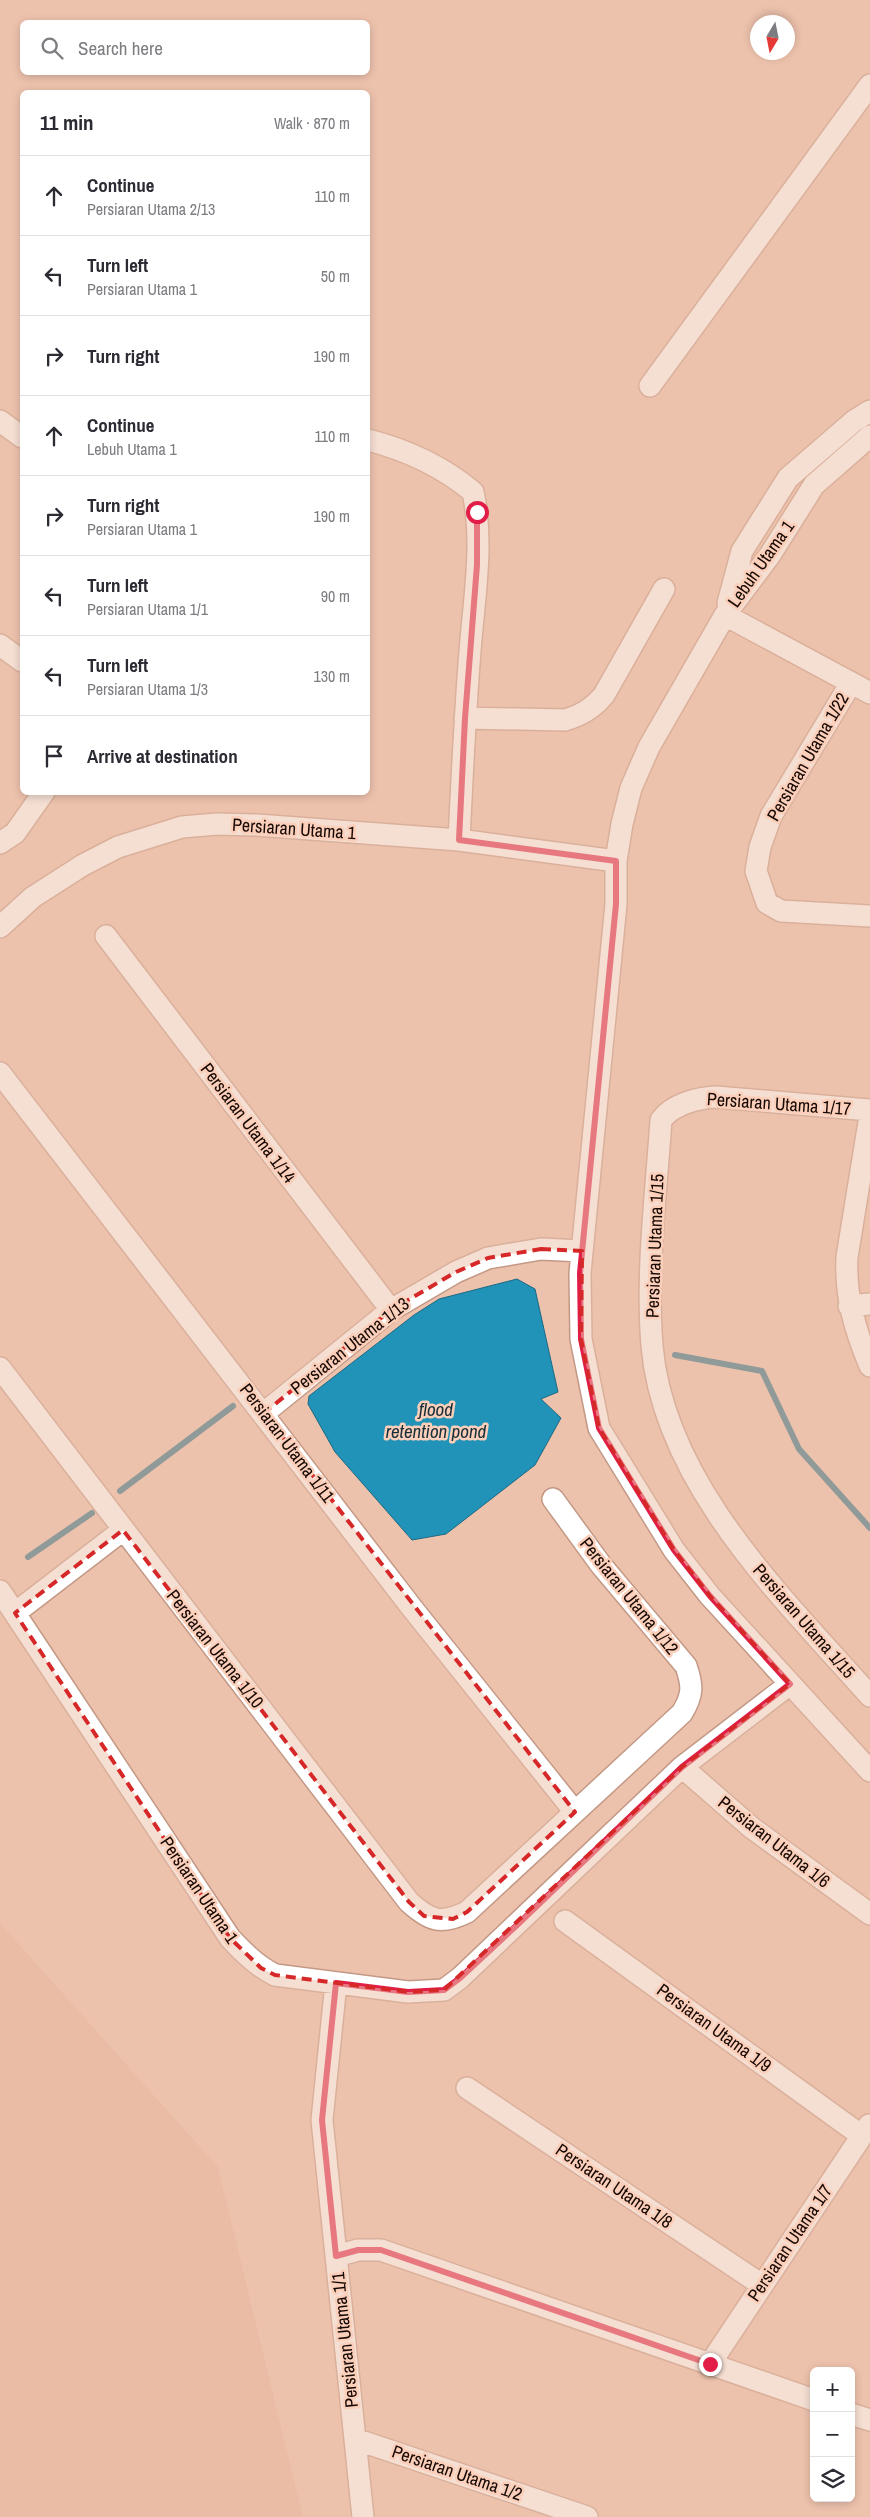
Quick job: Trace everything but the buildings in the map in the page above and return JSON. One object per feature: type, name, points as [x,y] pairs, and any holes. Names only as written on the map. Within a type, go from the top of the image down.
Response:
[{"type":"street","points":[[650,386],[870,85]]},
{"type":"street","name":"Lebuh Utama 1","points":[[725,615],[742,551],[788,478],[854,421],[870,411]]},
{"type":"street","points":[[0,421],[20,436]]},
{"type":"street","name":"Lebuh Utama 1","points":[[725,615],[770,556],[814,485],[870,436]]},
{"type":"street","points":[[370,440],[392,446],[437,466],[473,492],[477,512],[477,565],[465,718],[459,840]]},
{"type":"street","points":[[465,718],[557,721],[581,716],[604,695],[664,589]]},
{"type":"street","points":[[870,693],[725,615],[643,758],[631,788],[616,861],[616,904],[582,1251],[581,1339],[599,1428],[674,1550],[710,1596],[870,1771]]},
{"type":"street","points":[[0,645],[20,660]]},
{"type":"street","name":"Persiaran Utama 1/22","points":[[851,683],[771,816],[760,847],[756,871],[767,903],[781,911],[870,916]]},
{"type":"street","points":[[0,843],[15,833],[42,795]]},
{"type":"street","name":"Persiaran Utama 1","points":[[0,927],[33,897],[83,865],[118,847],[182,827],[218,824],[257,825],[459,840],[616,861]]},
{"type":"street","name":"Persiaran Utama 1/14","points":[[106,936],[391,1310]]},
{"type":"street","name":"Persiaran Utama 1/11","points":[[0,1072],[412,1608],[574,1812]]},
{"type":"street","name":"Persiaran Utama 1/17","points":[[688,1102],[701,1098],[716,1097],[870,1110]]},
{"type":"street","name":"Persiaran Utama 1/15","points":[[688,1102],[667,1112],[661,1120],[650,1291],[652,1348],[659,1387],[674,1431],[693,1473],[717,1515],[745,1554],[870,1696]]},
{"type":"street","points":[[870,1116],[846,1257],[849,1306],[857,1334],[870,1366]]},
{"type":"street","name":"Persiaran Utama 1/13","points":[[264,1413],[391,1310],[456,1272],[488,1258],[541,1249],[582,1251]]},
{"type":"street","points":[[849,1306],[870,1304]]},
{"type":"street","name":"Persiaran Utama 1/10","points":[[0,1368],[409,1902],[424,1916],[438,1920],[453,1919],[467,1912],[574,1812]]},
{"type":"street","name":"Persiaran Utama 1/12","points":[[553,1500],[601,1565],[686,1666],[690,1678],[691,1698],[682,1713],[574,1812]]},
{"type":"street","points":[[15,1613],[123,1530]]},
{"type":"street","name":"Persiaran Utama 1","points":[[0,1590],[230,1938],[261,1968],[275,1975],[408,1992],[444,1990],[460,1978],[682,1767],[790,1684]]},
{"type":"street","name":"Persiaran Utama 1/6","points":[[682,1767],[752,1828],[870,1914]]},
{"type":"street","name":"Persiaran Utama 1/9","points":[[565,1921],[866,2130]]},
{"type":"street","name":"Persiaran Utama 1/1","points":[[336,1983],[322,2120],[363,2517]]},
{"type":"street","name":"Persiaran Utama 1/8","points":[[467,2088],[762,2285]]},
{"type":"street","name":"Persiaran Utama 1/7","points":[[710,2364],[866,2130]]},
{"type":"street","points":[[336,2256],[358,2250],[381,2250],[810,2399]]},
{"type":"street","points":[[855,2415],[870,2420]]},
{"type":"street","name":"Persiaran Utama 1/2","points":[[355,2439],[587,2517]]},
{"type":"highlighted area","points":[[541,1249],[582,1251],[581,1339],[599,1428],[674,1550],[710,1596],[790,1684],[682,1767],[444,1990],[408,1992],[275,1975],[261,1968],[230,1938],[15,1613],[123,1530],[409,1902],[424,1916],[453,1919],[467,1912],[575,1812],[264,1413],[391,1310],[456,1272],[488,1258]]},
{"type":"shaded area","points":[[0,1923],[218,2167],[303,2517],[0,2517]]},
{"type":"water","name":"flood retention pond","points":[[517,1279],[535,1289],[558,1392],[541,1399],[561,1418],[535,1465],[446,1534],[412,1540],[335,1452],[308,1404],[309,1396],[414,1315],[439,1299]]},
{"type":"waterway","points":[[675,1355],[762,1371],[799,1449],[870,1528]]},
{"type":"waterway","points":[[120,1491],[233,1406]]},
{"type":"waterway","points":[[28,1557],[92,1513]]},
{"type":"route","points":[[477,512],[477,565],[465,718],[459,840],[616,861],[616,904],[580,1273],[581,1339],[599,1428],[674,1550],[710,1596],[790,1684],[682,1767],[516,1926],[460,1978],[444,1990],[408,1992],[336,1983],[322,2120],[336,2256],[358,2250],[381,2250],[710,2364]]}]
